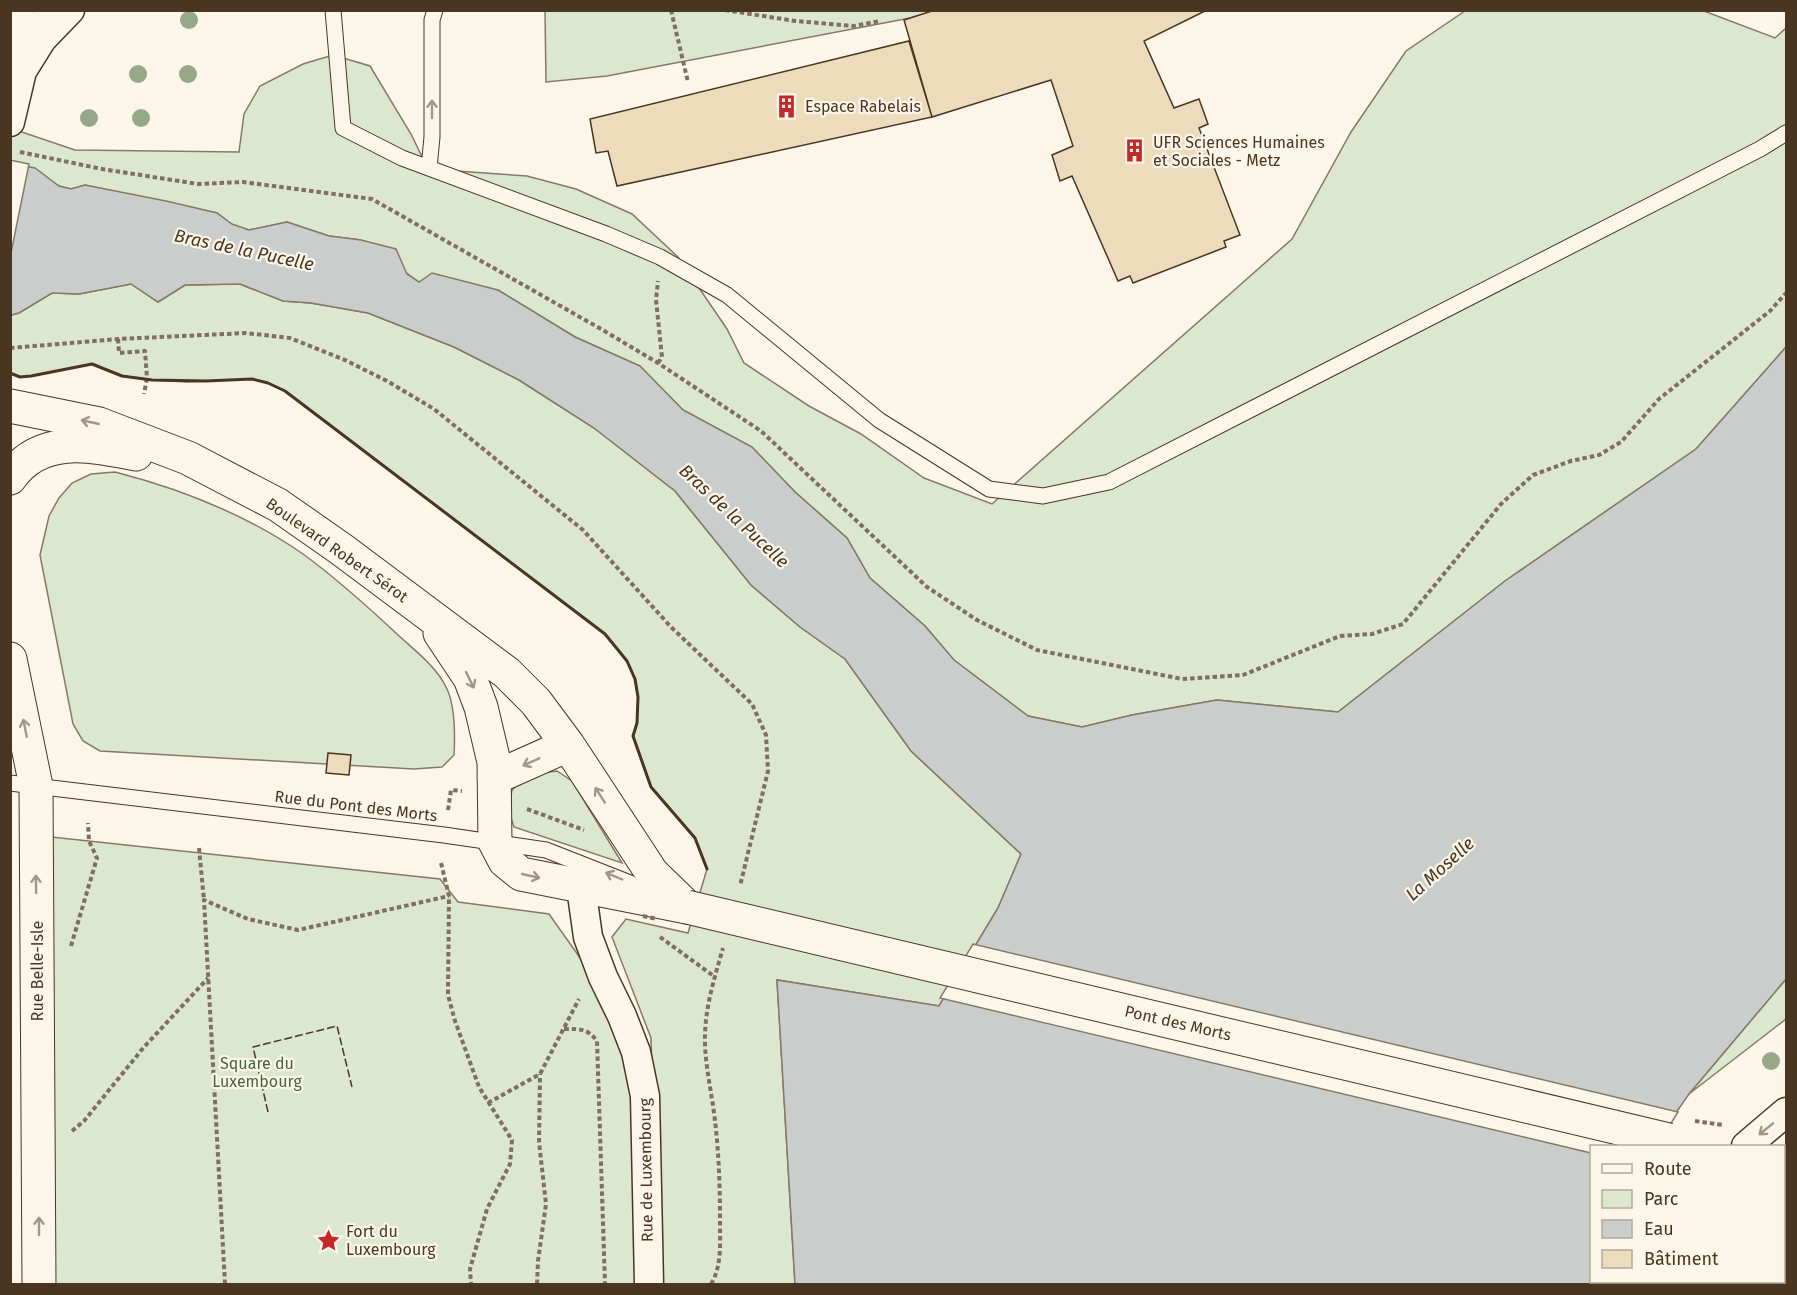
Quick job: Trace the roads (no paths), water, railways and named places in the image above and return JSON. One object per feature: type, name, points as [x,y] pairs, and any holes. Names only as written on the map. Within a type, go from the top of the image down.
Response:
[{"type":"main road","name":"Boulevard Robert Sérot","points":[[10,406],[99,424],[188,458],[278,505],[341,549],[507,673],[536,702],[568,745],[652,873],[687,907]]},
{"type":"main road","points":[[15,472],[35,455],[57,447],[95,446],[203,466]]},
{"type":"main road","name":"Boulevard Robert Sérot","points":[[426,613],[470,678],[484,718],[494,762],[495,842]]},
{"type":"main road","name":"Rue Belle-Isle","points":[[10,659],[23,784],[39,1284]]},
{"type":"main road","points":[[494,778],[568,745]]},
{"type":"main road","points":[[495,842],[505,861],[521,874],[687,907]]},
{"type":"main road","name":"Pont des Morts","points":[[687,907],[1681,1136]]},
{"type":"street","points":[[10,122],[22,71],[19,10]]},
{"type":"street","points":[[22,71],[42,39],[70,10]]},
{"type":"street","name":"Rue de Luxembourg","points":[[581,887],[588,937],[636,1052],[645,1096],[649,1284]]},
{"type":"street","points":[[1747,1145],[1786,1112]]},
{"type":"lane","points":[[22,71],[42,10]]},
{"type":"lane","points":[[333,10],[343,128],[402,158],[660,257],[727,295],[879,420],[989,489],[1043,496],[1109,482],[1760,149],[1786,133]]},
{"type":"lane","points":[[429,168],[432,137],[432,20],[435,10]]},
{"type":"lane","name":"Rue du Pont des Morts","points":[[23,784],[546,850],[687,907]]},
{"type":"water","points":[[10,163],[35,168],[59,186],[71,189],[85,185],[166,201],[217,213],[232,224],[249,230],[287,222],[329,236],[361,240],[396,249],[407,274],[419,282],[432,273],[498,290],[575,337],[640,366],[683,410],[752,447],[795,492],[847,538],[870,578],[925,626],[954,660],[1028,716],[1082,727],[1132,715],[1217,700],[1338,712],[1505,581],[1696,449],[1786,347],[1786,979],[1689,1094],[1654,1145],[1590,1145],[1590,1283],[1613,1284],[795,1284],[777,980],[939,1006],[998,908],[1021,854],[911,751],[845,659],[800,627],[751,585],[675,491],[594,428],[519,380],[454,347],[368,313],[311,303],[283,301],[240,284],[185,285],[158,302],[131,284],[79,294],[52,293],[19,313],[11,315]]},
{"type":"place","name":"Espace Rabelais","points":[[787,106]]},
{"type":"place","name":"UFR Sciences Humaines et Sociales - Metz","points":[[1135,151]]},
{"type":"place","name":"Fort du Luxembourg","points":[[328,1240]]},
{"type":"water label","name":"Bras de la Pucelle","points":[[244,250]]},
{"type":"water label","name":"Bras de la Pucelle","points":[[734,516]]},
{"type":"water label","name":"La Moselle","points":[[1440,869]]},
{"type":"park label","name":"Square du Luxembourg","points":[[257,1072]]}]
